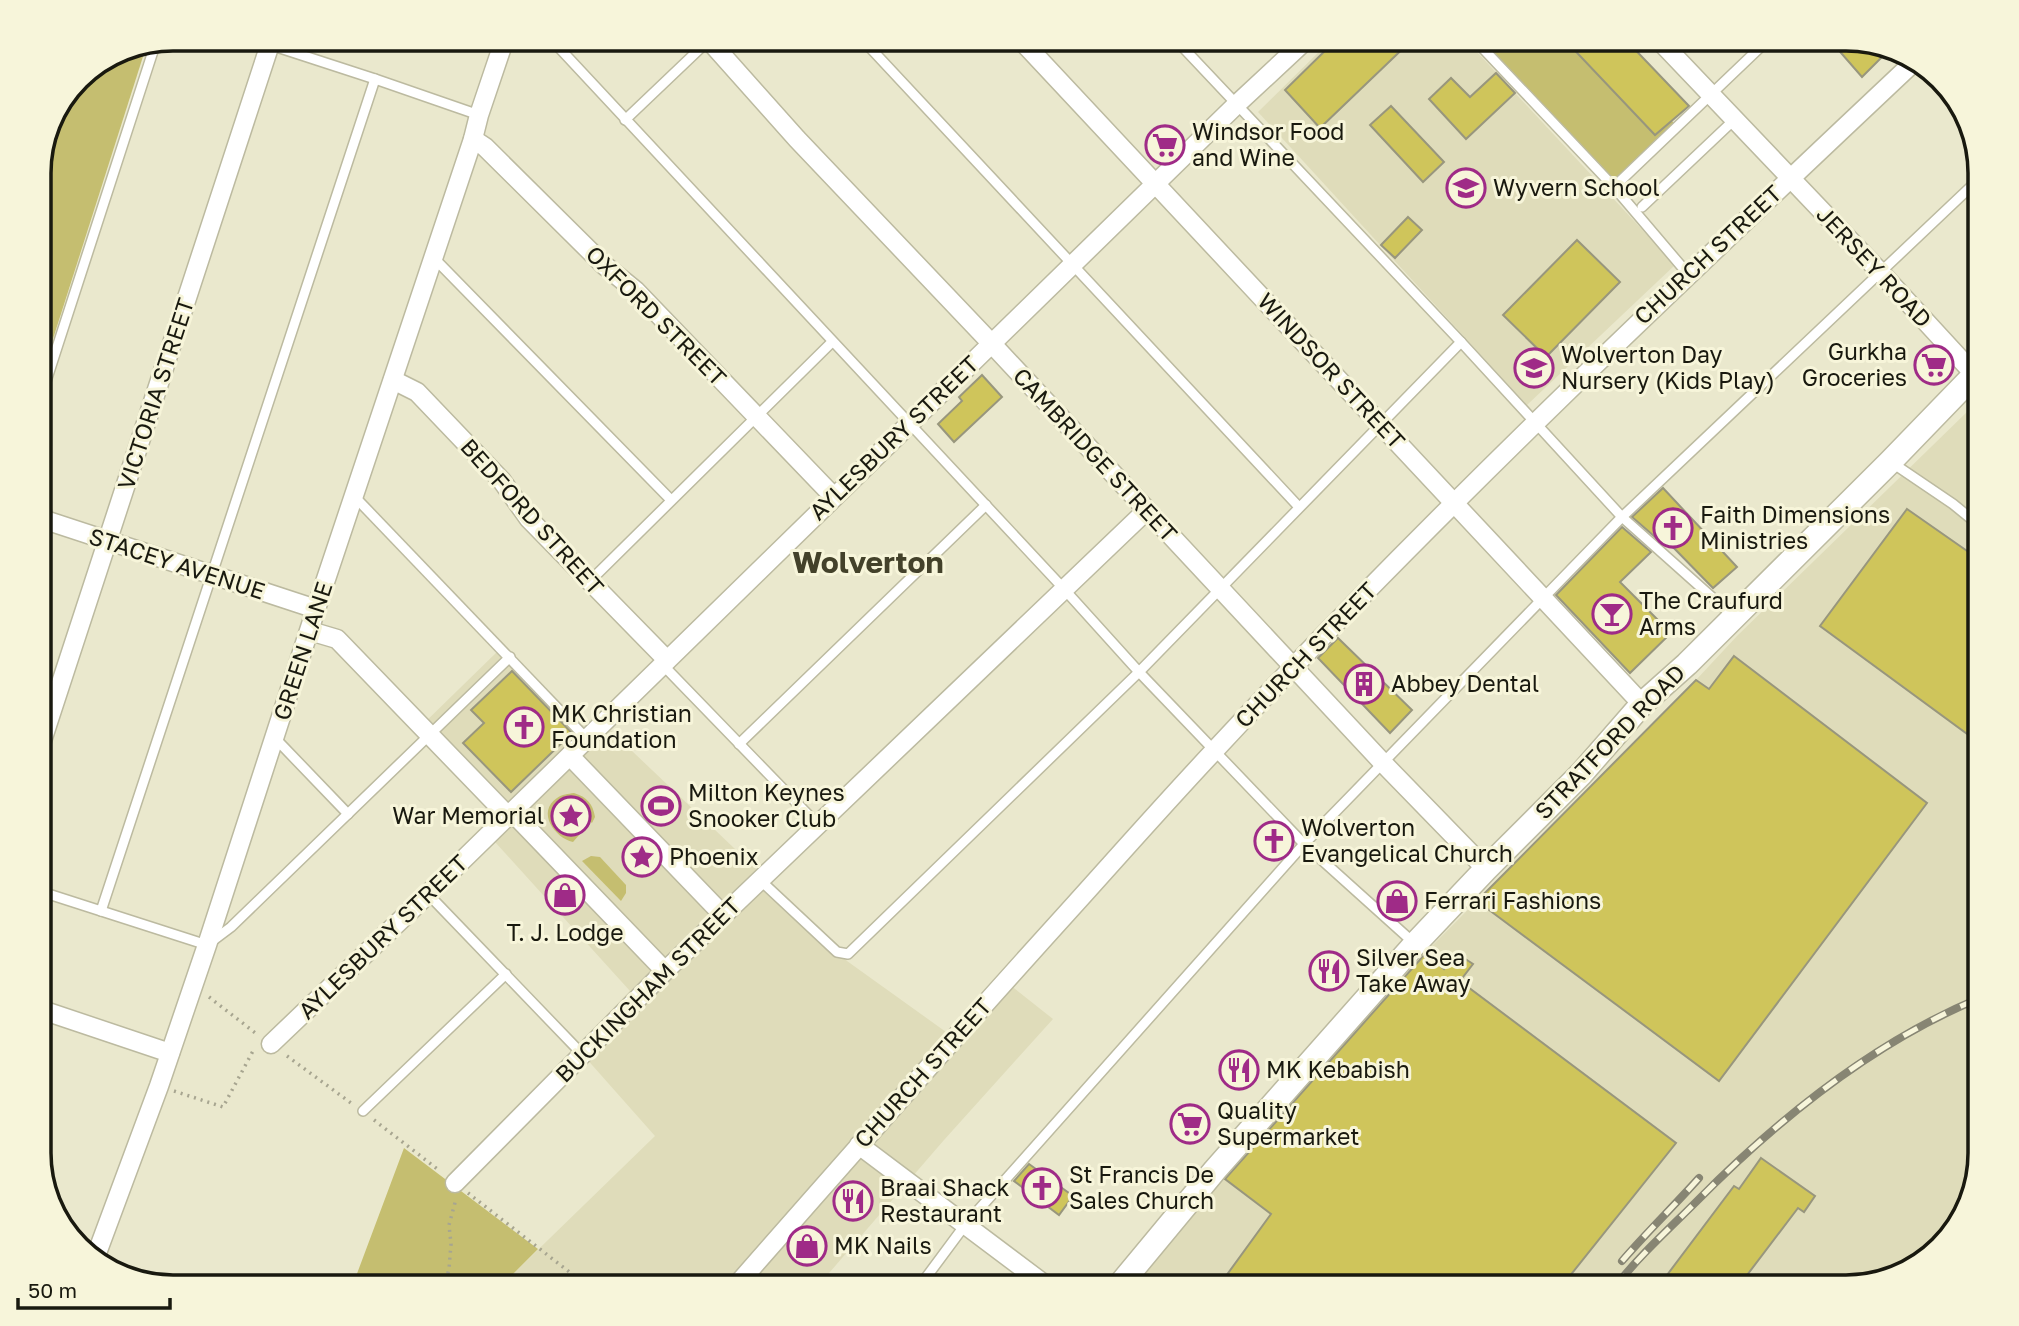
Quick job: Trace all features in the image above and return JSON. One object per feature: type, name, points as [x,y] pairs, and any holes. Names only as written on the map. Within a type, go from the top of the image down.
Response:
[{"type":"street","name":"VICTORIA STREET","points":[[51,714],[268,51]]},
{"type":"street","name":"GREEN LANE","points":[[98,1249],[159,1086],[207,945],[501,51]]},
{"type":"street","name":"CAMBRIDGE STREET","points":[[720,51],[797,139],[1383,763],[1486,869]]},
{"type":"street","name":"WINDSOR STREET","points":[[1031,51],[1642,704]]},
{"type":"street","name":"AYLESBURY STREET","points":[[266,1041],[428,894],[1294,51]]},
{"type":"street","name":"JERSEY ROAD","points":[[1670,51],[1968,362]]},
{"type":"street","name":"CHURCH STREET","points":[[745,1275],[1214,750],[1534,422],[1908,68]]},
{"type":"street","name":"OXFORD STREET","points":[[473,139],[485,147],[604,265],[636,291],[834,497]]},
{"type":"street","name":"BEDFORD STREET","points":[[393,380],[417,393],[502,481],[529,519],[664,662]]},
{"type":"street","name":"STRATFORD ROAD","points":[[1128,1275],[1215,1170],[1415,944],[1583,773],[1642,704],[1687,664],[1968,382]]},
{"type":"street","name":"BUCKINGHAM STREET","points":[[458,1185],[664,971],[1147,510]]},
{"type":"street","name":"STACEY AVENUE","points":[[51,522],[316,609]]},
{"type":"street","points":[[310,631],[337,639],[664,971]]},
{"type":"street","points":[[570,755],[723,915]]},
{"type":"street","points":[[51,1013],[170,1053]]},
{"type":"street","points":[[859,1145],[1032,1275]]},
{"type":"lane","points":[[296,51],[479,115]]},
{"type":"lane","points":[[562,51],[1139,672],[1304,844],[1415,944]]},
{"type":"lane","points":[[625,120],[697,51]]},
{"type":"lane","points":[[873,51],[1299,507]]},
{"type":"lane","points":[[1186,51],[1622,517],[1733,616]]},
{"type":"lane","points":[[1485,51],[1614,187],[1688,274]]},
{"type":"lane","points":[[1614,187],[1756,51]]},
{"type":"lane","points":[[51,366],[153,53]]},
{"type":"lane","points":[[101,911],[375,79]]},
{"type":"lane","points":[[1642,207],[1734,120]]},
{"type":"lane","points":[[928,1275],[965,1225],[1304,844],[1622,517],[1968,190]]},
{"type":"lane","points":[[433,257],[671,500]]},
{"type":"lane","points":[[590,581],[832,342]]},
{"type":"lane","points":[[760,880],[836,952],[848,954],[1139,672],[1461,342]]},
{"type":"lane","points":[[1891,462],[1968,516]]},
{"type":"lane","points":[[354,496],[587,739]]},
{"type":"lane","points":[[739,744],[986,505]]},
{"type":"lane","points":[[51,895],[207,945],[231,927],[510,657]]},
{"type":"lane","points":[[664,662],[818,825]]},
{"type":"lane","points":[[274,737],[348,814]]},
{"type":"lane","points":[[428,894],[583,1055]]},
{"type":"lane","points":[[363,1111],[506,974]]},
{"type":"path","points":[[193,985],[363,1111],[574,1275]]},
{"type":"path","points":[[159,1086],[223,1107],[266,1041]]},
{"type":"path","points":[[447,1275],[451,1244],[449,1225],[458,1185]]},
{"type":"shaded area","name":"Wyvern School","points":[[1320,51],[1476,51],[1675,265],[1527,405],[1258,112]]},
{"type":"shaded area","points":[[1484,51],[1575,51],[1580,56],[1585,51],[1599,51],[1587,64],[1599,76],[1614,61],[1621,69],[1606,83],[1655,135],[1671,120],[1674,123],[1611,185]]},
{"type":"shaded area","points":[[144,55],[52,342],[51,165],[55,142],[71,105],[87,87],[105,71]]},
{"type":"shaded area","points":[[1968,411],[1968,1153],[1959,1200],[1938,1234],[1927,1245],[1893,1266],[1846,1275],[1145,1275],[1232,1166],[1424,954],[1737,636]]},
{"type":"shaded area","points":[[500,649],[593,747],[611,731],[755,868],[847,961],[960,1042],[1010,985],[1053,1019],[827,1275],[513,1275],[655,1136],[577,1048],[630,991],[495,842],[510,827],[417,730]]},
{"type":"shaded area","points":[[574,793],[589,802],[595,817],[592,823],[586,818],[585,807],[575,802],[561,806],[556,814],[559,824],[569,833],[575,828],[580,834],[573,842],[554,830],[550,824],[548,810],[559,797]]},
{"type":"shaded area","points":[[630,847],[640,848],[641,862],[644,865],[651,863],[654,872],[638,875],[632,869],[629,862]]},
{"type":"shaded area","points":[[591,856],[600,857],[626,885],[626,893],[621,901],[582,861]]},
{"type":"shaded area","points":[[404,1148],[538,1249],[513,1275],[356,1275]]},
{"type":"building","points":[[1325,51],[1400,51],[1320,128],[1285,90]]},
{"type":"building","points":[[1575,51],[1636,51],[1689,106],[1655,135]]},
{"type":"building","points":[[1839,51],[1883,56],[1862,77]]},
{"type":"building","points":[[1496,73],[1515,93],[1466,139],[1429,99],[1451,78],[1470,97]]},
{"type":"building","points":[[1391,106],[1444,162],[1423,182],[1370,125]]},
{"type":"building","points":[[1408,217],[1422,230],[1395,258],[1381,245]]},
{"type":"building","points":[[1577,240],[1620,282],[1546,357],[1503,315]]},
{"type":"building","points":[[982,375],[1002,397],[954,442],[938,424],[962,401],[959,397]]},
{"type":"building","name":"Faith Dimensions Ministries","points":[[1663,488],[1737,567],[1713,588],[1666,540],[1661,542],[1632,517]]},
{"type":"building","points":[[1907,509],[1968,552],[1968,735],[1820,626]]},
{"type":"building","name":"The Craufurd Arms","points":[[1622,527],[1651,552],[1620,582],[1671,633],[1630,673],[1556,595]]},
{"type":"building","name":"Abbey Dental","points":[[1338,638],[1412,710],[1390,733],[1318,658]]},
{"type":"building","points":[[1734,656],[1927,803],[1719,1081],[1477,901],[1696,680],[1709,689]]},
{"type":"building","name":"MK Christian Foundation","points":[[512,671],[572,733],[511,792],[463,743],[484,723],[471,710]]},
{"type":"building","points":[[1456,953],[1473,964],[1460,981],[1676,1143],[1571,1275],[1227,1275],[1271,1214],[1225,1179],[1425,954],[1444,969]]},
{"type":"building","points":[[1761,1158],[1815,1196],[1804,1212],[1798,1208],[1747,1275],[1667,1275],[1734,1186],[1739,1189]]},
{"type":"building","name":"St Francis De Sales Church","points":[[1029,1164],[1073,1196],[1059,1215],[1014,1181]]},
{"type":"railway","points":[[1626,1275],[1727,1171],[1793,1113],[1864,1060],[1940,1016],[1968,1003]]},
{"type":"railway","points":[[1622,1261],[1699,1178]]},
{"type":"place","name":"Windsor Food and Wine","points":[[1165,145]]},
{"type":"place","name":"Wyvern School","points":[[1466,188]]},
{"type":"place","name":"Gurkha Groceries","points":[[1934,365]]},
{"type":"place","name":"Wolverton Day Nursery (Kids Play)","points":[[1534,368]]},
{"type":"place","name":"Faith Dimensions Ministries","points":[[1673,528]]},
{"type":"place","name":"The Craufurd Arms","points":[[1612,614]]},
{"type":"place","name":"Abbey Dental","points":[[1364,684]]},
{"type":"place","name":"MK Christian Foundation","points":[[524,727]]},
{"type":"place","name":"Milton Keynes Snooker Club","points":[[661,806]]},
{"type":"place","name":"War Memorial","points":[[571,816]]},
{"type":"place","name":"Wolverton Evangelical Church","points":[[1274,841]]},
{"type":"place","name":"Phoenix","points":[[642,857]]},
{"type":"place","name":"T. J. Lodge","points":[[565,895]]},
{"type":"place","name":"Ferrari Fashions","points":[[1397,901]]},
{"type":"place","name":"Silver Sea Take Away","points":[[1329,971]]},
{"type":"place","name":"MK Kebabish","points":[[1239,1070]]},
{"type":"place","name":"Quality Supermarket","points":[[1190,1124]]},
{"type":"place","name":"St Francis De Sales Church","points":[[1042,1188]]},
{"type":"place","name":"Braai Shack Restaurant","points":[[853,1201]]},
{"type":"place","name":"MK Nails","points":[[807,1246]]},
{"type":"district","name":"Wolverton","points":[[868,563]]}]
